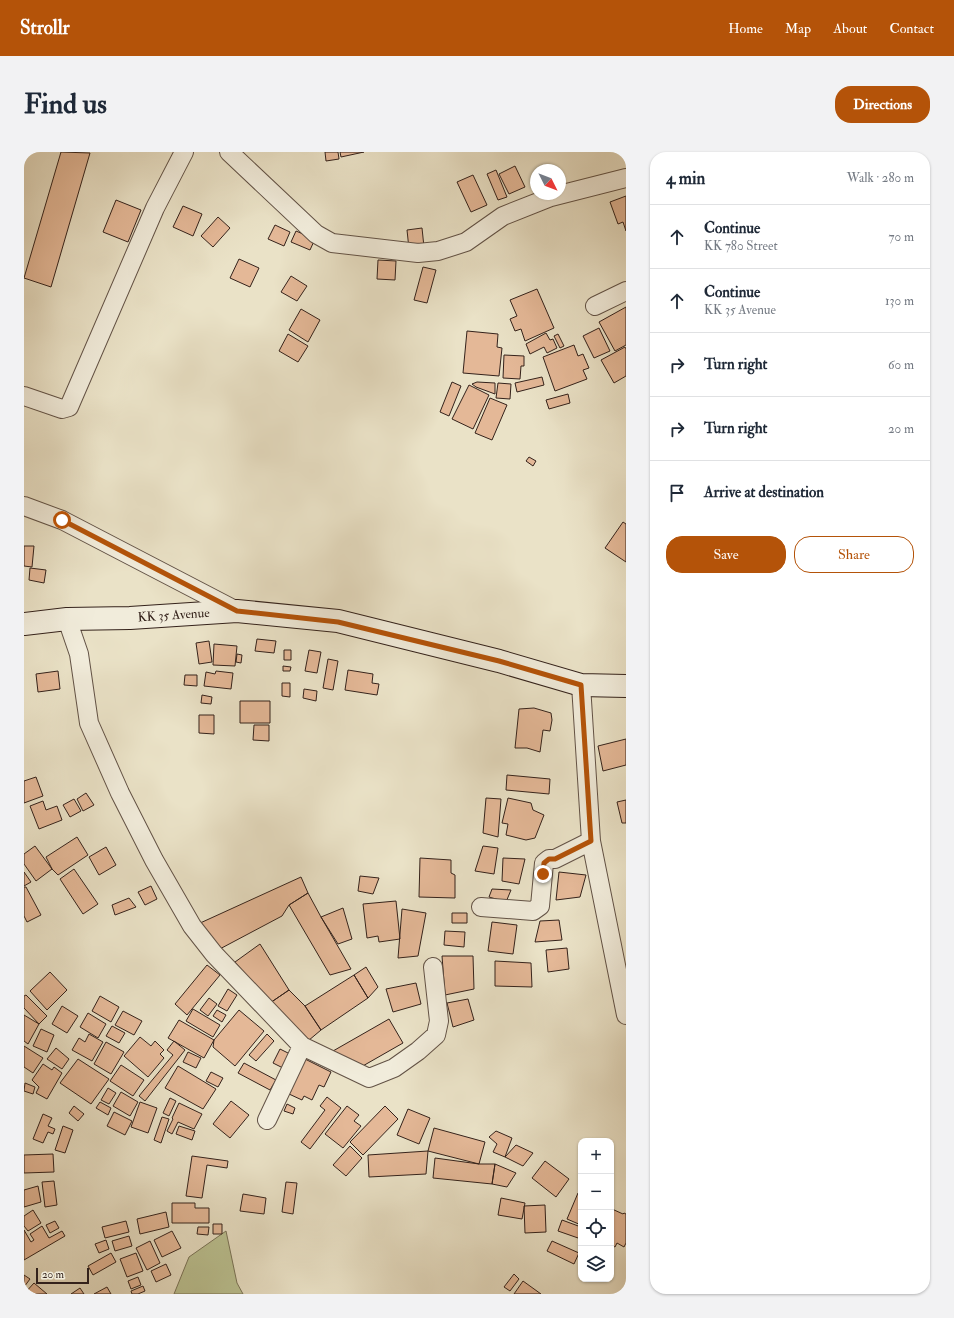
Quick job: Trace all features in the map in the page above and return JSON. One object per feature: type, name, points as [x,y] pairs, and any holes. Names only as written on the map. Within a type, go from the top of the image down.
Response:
[{"type":"main road","name":"KK 35 Avenue","points":[[24,624],[67,619],[130,618],[237,611],[338,622],[499,661],[581,685],[626,686]]},
{"type":"street","points":[[24,396],[62,409],[69,407],[155,208],[184,152]]},
{"type":"street","points":[[229,152],[316,234],[332,243],[418,253],[438,251],[466,242],[503,216],[551,197],[626,178]]},
{"type":"street","points":[[595,306],[626,291]]},
{"type":"street","points":[[24,506],[62,520],[237,611]]},
{"type":"street","points":[[67,619],[79,654],[89,723],[120,793],[154,860],[192,926],[214,954],[302,1046],[369,1078],[394,1068],[418,1051],[436,1034],[439,1021],[433,967]]},
{"type":"street","points":[[581,685],[591,841],[626,1015]]},
{"type":"street","points":[[481,907],[532,911],[540,906],[544,863],[549,859],[555,859],[591,841]]},
{"type":"street","points":[[268,1120],[302,1046]]},
{"type":"green space","points":[[226,1231],[237,1283],[243,1294],[174,1294],[189,1257]]},
{"type":"building","points":[[61,152],[90,153],[51,287],[24,278]]},
{"type":"building","points":[[325,152],[338,152],[339,159],[326,161]]},
{"type":"building","points":[[340,152],[364,152],[341,157]]},
{"type":"building","points":[[515,166],[525,187],[509,194],[499,174]]},
{"type":"building","points":[[496,170],[507,197],[498,200],[487,174]]},
{"type":"building","points":[[473,175],[487,205],[471,212],[457,182]]},
{"type":"building","points":[[626,196],[626,231],[623,222],[618,224],[610,202]]},
{"type":"building","points":[[116,200],[141,210],[128,242],[103,232]]},
{"type":"building","points":[[183,206],[202,214],[193,236],[173,227]]},
{"type":"building","points":[[218,217],[230,228],[213,247],[201,236]]},
{"type":"building","points":[[275,225],[290,232],[284,246],[268,239]]},
{"type":"building","points":[[422,228],[424,247],[409,249],[407,230]]},
{"type":"building","points":[[296,231],[315,239],[310,250],[291,242]]},
{"type":"building","points":[[239,259],[259,268],[250,287],[230,278]]},
{"type":"building","points":[[378,260],[396,261],[395,280],[377,279]]},
{"type":"building","points":[[423,267],[436,270],[427,303],[414,300]]},
{"type":"building","points":[[291,276],[307,286],[297,301],[281,292]]},
{"type":"building","points":[[537,289],[554,328],[525,341],[521,329],[515,331],[510,319],[517,316],[510,300]]},
{"type":"building","points":[[626,307],[626,345],[615,351],[599,322]]},
{"type":"building","points":[[301,309],[320,320],[308,342],[289,330]]},
{"type":"building","points":[[599,328],[610,351],[594,358],[583,336]]},
{"type":"building","points":[[467,331],[498,334],[497,347],[502,348],[499,376],[463,373]]},
{"type":"building","points":[[546,333],[550,340],[553,339],[557,348],[547,353],[544,347],[530,354],[526,344]]},
{"type":"building","points":[[288,334],[308,346],[298,362],[279,351]]},
{"type":"building","points":[[558,334],[564,346],[560,348],[554,336]]},
{"type":"building","points":[[574,345],[578,356],[583,354],[589,368],[583,370],[587,379],[555,391],[543,357]]},
{"type":"building","points":[[625,347],[626,376],[614,383],[601,360]]},
{"type":"building","points":[[504,355],[524,356],[524,366],[521,366],[520,379],[503,378]]},
{"type":"building","points":[[542,377],[544,385],[517,392],[515,383]]},
{"type":"building","points":[[452,382],[461,386],[449,416],[440,412]]},
{"type":"building","points":[[477,382],[495,383],[495,394],[472,384]]},
{"type":"building","points":[[498,383],[511,384],[510,399],[496,398]]},
{"type":"building","points":[[469,385],[489,395],[473,429],[452,419]]},
{"type":"building","points":[[568,394],[570,403],[549,409],[546,400]]},
{"type":"building","points":[[490,398],[507,405],[492,440],[475,433]]},
{"type":"building","points":[[529,457],[536,461],[533,466],[526,461]]},
{"type":"building","points":[[623,522],[626,524],[626,562],[605,548]]},
{"type":"building","points":[[24,546],[34,546],[32,567],[24,566]]},
{"type":"building","points":[[30,568],[46,570],[44,583],[29,580]]},
{"type":"building","points":[[257,639],[276,641],[274,653],[255,651]]},
{"type":"building","points":[[209,641],[212,662],[199,664],[196,643]]},
{"type":"building","points":[[214,644],[237,646],[235,666],[213,665]]},
{"type":"building","points":[[284,650],[291,650],[291,660],[284,660]]},
{"type":"building","points":[[309,650],[321,652],[317,673],[305,671]]},
{"type":"building","points":[[237,654],[242,655],[241,663],[236,662]]},
{"type":"building","points":[[328,659],[338,661],[333,690],[323,688]]},
{"type":"building","points":[[283,666],[291,667],[290,671],[283,671]]},
{"type":"building","points":[[348,670],[373,674],[372,683],[379,684],[377,695],[345,690]]},
{"type":"building","points":[[58,671],[60,689],[38,692],[36,674]]},
{"type":"building","points":[[216,671],[233,673],[231,689],[204,686],[206,672],[215,674]]},
{"type":"building","points":[[185,675],[197,675],[197,686],[184,685]]},
{"type":"building","points":[[282,683],[290,683],[290,697],[282,696]]},
{"type":"building","points":[[304,689],[317,691],[316,701],[303,698]]},
{"type":"building","points":[[202,695],[212,697],[211,704],[201,703]]},
{"type":"building","points":[[240,701],[270,701],[270,723],[240,723]]},
{"type":"building","points":[[534,708],[551,713],[552,720],[550,731],[543,730],[540,752],[527,748],[515,748],[519,709]]},
{"type":"building","points":[[199,715],[214,715],[214,734],[199,733]]},
{"type":"building","points":[[254,725],[269,725],[269,741],[253,740]]},
{"type":"building","points":[[626,739],[626,765],[603,771],[598,746]]},
{"type":"building","points":[[507,775],[550,779],[549,794],[506,790]]},
{"type":"building","points":[[36,777],[43,796],[24,803],[24,781]]},
{"type":"building","points":[[86,793],[94,805],[83,811],[77,799]]},
{"type":"building","points":[[486,798],[501,799],[498,837],[483,833]]},
{"type":"building","points":[[508,798],[531,803],[533,810],[544,815],[535,838],[526,840],[506,835],[508,824],[502,823]]},
{"type":"building","points":[[74,799],[81,811],[70,817],[63,805]]},
{"type":"building","points":[[626,800],[626,823],[622,823],[617,802]]},
{"type":"building","points":[[43,801],[46,810],[57,806],[62,820],[39,829],[30,806]]},
{"type":"building","points":[[77,837],[88,855],[58,875],[52,869],[46,857]]},
{"type":"building","points":[[35,846],[52,869],[36,881],[24,864],[24,854]]},
{"type":"building","points":[[483,846],[498,848],[494,874],[475,871]]},
{"type":"building","points":[[106,847],[116,865],[99,875],[89,857]]},
{"type":"building","points":[[420,858],[451,860],[451,873],[455,875],[455,898],[419,897]]},
{"type":"building","points":[[503,858],[525,859],[519,884],[502,881]]},
{"type":"building","points":[[74,869],[98,904],[83,914],[60,879]]},
{"type":"building","points":[[24,872],[31,882],[24,886]]},
{"type":"building","points":[[559,872],[586,875],[580,897],[556,900]]},
{"type":"building","points":[[360,876],[379,878],[373,894],[358,891]]},
{"type":"building","points":[[301,877],[308,893],[289,905],[282,916],[216,951],[198,924]]},
{"type":"building","points":[[151,886],[157,899],[145,905],[138,892]]},
{"type":"building","points":[[24,887],[26,887],[41,915],[27,922],[24,916]]},
{"type":"building","points":[[492,889],[511,890],[506,902],[489,897]]},
{"type":"building","points":[[308,893],[351,969],[330,975],[289,905]]},
{"type":"building","points":[[129,898],[136,907],[115,915],[112,905]]},
{"type":"building","points":[[396,901],[400,939],[379,942],[378,936],[367,938],[363,904]]},
{"type":"building","points":[[343,908],[352,939],[338,944],[321,917]]},
{"type":"building","points":[[402,909],[426,913],[418,956],[398,958]]},
{"type":"building","points":[[452,913],[467,913],[467,923],[452,923]]},
{"type":"building","points":[[559,920],[562,940],[535,942],[540,921]]},
{"type":"building","points":[[492,922],[517,925],[513,954],[488,951]]},
{"type":"building","points":[[445,931],[465,932],[464,947],[444,945]]},
{"type":"building","points":[[260,944],[289,990],[270,1003],[235,962]]},
{"type":"building","points":[[567,948],[569,969],[548,972],[546,950]]},
{"type":"building","points":[[442,956],[473,956],[474,989],[445,995]]},
{"type":"building","points":[[495,961],[531,963],[532,987],[495,986]]},
{"type":"building","points":[[207,965],[220,975],[187,1015],[175,1004]]},
{"type":"building","points":[[366,967],[378,987],[368,998],[354,975]]},
{"type":"building","points":[[50,972],[67,990],[47,1010],[30,991]]},
{"type":"building","points":[[354,975],[368,998],[321,1030],[305,1006]]},
{"type":"building","points":[[416,983],[421,1004],[393,1012],[386,989]]},
{"type":"building","points":[[228,989],[237,995],[227,1011],[218,1006]]},
{"type":"building","points":[[289,990],[305,1006],[321,1030],[302,1046],[270,1003]]},
{"type":"building","points":[[26,995],[47,1016],[39,1024],[24,1008],[24,996]]},
{"type":"building","points":[[100,996],[119,1007],[111,1022],[92,1011]]},
{"type":"building","points":[[209,998],[217,1004],[208,1016],[200,1010]]},
{"type":"building","points":[[468,999],[474,1020],[453,1027],[447,1003]]},
{"type":"building","points":[[62,1006],[78,1016],[67,1033],[52,1024]]},
{"type":"building","points":[[193,1009],[220,1025],[213,1037],[186,1021]]},
{"type":"building","points":[[217,1010],[226,1015],[222,1022],[213,1016]]},
{"type":"building","points":[[239,1010],[264,1031],[235,1066],[213,1047],[214,1040]]},
{"type":"building","points":[[123,1011],[142,1021],[134,1035],[115,1025]]},
{"type":"building","points":[[88,1013],[106,1024],[98,1038],[80,1027]]},
{"type":"building","points":[[24,1015],[39,1024],[28,1044],[24,1041]]},
{"type":"building","points":[[389,1019],[403,1043],[354,1071],[333,1051]]},
{"type":"building","points":[[179,1020],[214,1040],[204,1058],[168,1038]]},
{"type":"building","points":[[112,1026],[125,1033],[119,1043],[106,1036]]},
{"type":"building","points":[[41,1029],[54,1035],[47,1052],[33,1046]]},
{"type":"building","points":[[89,1034],[103,1042],[92,1061],[72,1050],[79,1038],[85,1042]]},
{"type":"building","points":[[267,1034],[274,1041],[256,1061],[249,1055]]},
{"type":"building","points":[[140,1037],[151,1046],[155,1041],[164,1050],[160,1054],[164,1058],[148,1077],[124,1056]]},
{"type":"building","points":[[174,1041],[185,1050],[145,1101],[139,1096],[173,1055],[167,1050]]},
{"type":"building","points":[[106,1042],[124,1052],[111,1074],[94,1064]]},
{"type":"building","points":[[24,1046],[43,1058],[33,1073],[24,1067]]},
{"type":"building","points":[[56,1048],[69,1059],[62,1069],[47,1059]]},
{"type":"building","points":[[280,1049],[290,1054],[283,1068],[273,1063]]},
{"type":"building","points":[[188,1052],[201,1058],[196,1068],[183,1062]]},
{"type":"building","points":[[303,1058],[331,1072],[324,1087],[319,1085],[312,1100],[304,1096],[302,1100],[289,1094],[291,1091],[288,1090]]},
{"type":"building","points":[[78,1059],[109,1079],[91,1104],[60,1083]]},
{"type":"building","points":[[244,1063],[276,1080],[270,1090],[238,1073]]},
{"type":"building","points":[[43,1064],[52,1070],[54,1067],[62,1073],[47,1099],[36,1093],[39,1087],[32,1080]]},
{"type":"building","points":[[121,1065],[144,1080],[133,1096],[110,1081]]},
{"type":"building","points":[[178,1066],[216,1089],[203,1109],[165,1088]]},
{"type":"building","points":[[211,1072],[223,1078],[218,1087],[206,1081]]},
{"type":"building","points":[[25,1083],[35,1087],[33,1094],[24,1091]]},
{"type":"building","points":[[108,1088],[116,1093],[109,1104],[101,1100]]},
{"type":"building","points":[[121,1092],[138,1102],[130,1116],[113,1106]]},
{"type":"building","points":[[327,1097],[341,1108],[310,1149],[301,1142],[325,1110],[320,1106]]},
{"type":"building","points":[[170,1098],[176,1101],[169,1116],[163,1113]]},
{"type":"building","points":[[231,1101],[249,1115],[230,1138],[213,1124]]},
{"type":"building","points":[[100,1102],[111,1108],[108,1115],[96,1108]]},
{"type":"building","points":[[140,1102],[157,1108],[148,1133],[131,1127]]},
{"type":"building","points":[[179,1103],[202,1114],[194,1129],[178,1122],[172,1134],[167,1131]]},
{"type":"building","points":[[287,1104],[295,1108],[293,1114],[284,1111]]},
{"type":"building","points":[[74,1106],[84,1114],[78,1121],[69,1113]]},
{"type":"building","points":[[347,1106],[359,1115],[354,1121],[361,1126],[343,1148],[325,1134]]},
{"type":"building","points":[[385,1106],[398,1119],[363,1155],[350,1142]]},
{"type":"building","points":[[408,1109],[430,1118],[419,1144],[397,1135]]},
{"type":"building","points":[[114,1112],[132,1121],[125,1135],[107,1126]]},
{"type":"building","points":[[43,1114],[52,1118],[48,1126],[55,1129],[53,1134],[48,1132],[43,1143],[33,1139]]},
{"type":"building","points":[[162,1117],[169,1119],[161,1143],[154,1140]]},
{"type":"building","points":[[63,1126],[73,1130],[65,1153],[55,1150]]},
{"type":"building","points":[[179,1126],[195,1131],[192,1140],[176,1134]]},
{"type":"building","points":[[434,1128],[485,1142],[479,1164],[428,1151]]},
{"type":"building","points":[[496,1131],[512,1138],[505,1157],[493,1152],[497,1144],[489,1137]]},
{"type":"building","points":[[516,1145],[533,1153],[523,1166],[505,1157]]},
{"type":"building","points":[[350,1146],[362,1158],[346,1176],[333,1165]]},
{"type":"building","points":[[428,1151],[426,1174],[369,1177],[368,1155]]},
{"type":"building","points":[[53,1154],[54,1172],[24,1173],[24,1155]]},
{"type":"building","points":[[192,1156],[228,1161],[227,1168],[207,1165],[202,1198],[186,1196]]},
{"type":"building","points":[[435,1158],[479,1164],[495,1164],[492,1184],[433,1178]]},
{"type":"building","points":[[545,1161],[569,1179],[556,1197],[532,1178]]},
{"type":"building","points":[[495,1164],[516,1173],[507,1187],[492,1184]]},
{"type":"building","points":[[54,1181],[57,1205],[45,1207],[42,1182]]},
{"type":"building","points":[[286,1182],[297,1183],[293,1214],[282,1212]]},
{"type":"building","points":[[38,1186],[41,1202],[24,1207],[24,1190]]},
{"type":"building","points":[[578,1193],[578,1224],[567,1219]]},
{"type":"building","points":[[243,1194],[266,1198],[264,1214],[240,1211]]},
{"type":"building","points":[[501,1198],[525,1203],[522,1219],[498,1215]]},
{"type":"building","points":[[172,1203],[195,1203],[195,1208],[209,1208],[209,1223],[172,1223]]},
{"type":"building","points":[[545,1205],[546,1232],[525,1233],[524,1206]]},
{"type":"building","points":[[33,1210],[41,1223],[28,1231],[24,1226],[24,1216]]},
{"type":"building","points":[[614,1210],[626,1214],[626,1243],[624,1247],[617,1243],[615,1247]]},
{"type":"building","points":[[166,1212],[169,1227],[140,1234],[137,1219]]},
{"type":"building","points":[[562,1220],[578,1226],[578,1238],[558,1231]]},
{"type":"building","points":[[55,1221],[59,1228],[50,1233],[46,1225]]},
{"type":"building","points":[[126,1221],[129,1232],[105,1238],[102,1227]]},
{"type":"building","points":[[213,1224],[222,1224],[222,1234],[213,1234]]},
{"type":"building","points":[[42,1226],[49,1238],[62,1231],[65,1236],[24,1260],[24,1230],[31,1242],[34,1240],[30,1234]]},
{"type":"building","points":[[198,1227],[209,1227],[208,1235],[197,1234]]},
{"type":"building","points":[[172,1231],[181,1248],[162,1257],[154,1240]]},
{"type":"building","points":[[129,1236],[132,1246],[115,1251],[112,1241]]},
{"type":"building","points":[[106,1240],[109,1249],[99,1253],[95,1244]]},
{"type":"building","points":[[150,1241],[160,1263],[147,1270],[136,1248]]},
{"type":"building","points":[[552,1241],[578,1253],[578,1255],[574,1264],[547,1251]]},
{"type":"building","points":[[111,1253],[116,1262],[93,1275],[88,1266]]},
{"type":"building","points":[[136,1253],[143,1271],[127,1277],[120,1259]]},
{"type":"building","points":[[166,1264],[171,1275],[156,1282],[151,1271]]},
{"type":"building","points":[[514,1274],[519,1279],[510,1291],[504,1287]]},
{"type":"building","points":[[24,1275],[30,1279],[24,1287]]},
{"type":"building","points":[[138,1277],[141,1285],[131,1289],[128,1281]]},
{"type":"building","points":[[523,1281],[541,1294],[514,1294]]},
{"type":"building","points":[[34,1283],[47,1294],[24,1294]]},
{"type":"building","points":[[143,1286],[145,1291],[138,1294],[132,1294],[131,1291]]},
{"type":"building","points":[[107,1287],[111,1294],[94,1294]]},
{"type":"building","points":[[80,1288],[84,1294],[71,1294]]},
{"type":"route","points":[[62,520],[237,611],[338,622],[499,661],[581,685],[591,841],[555,859],[549,859],[544,863],[543,874]]}]
